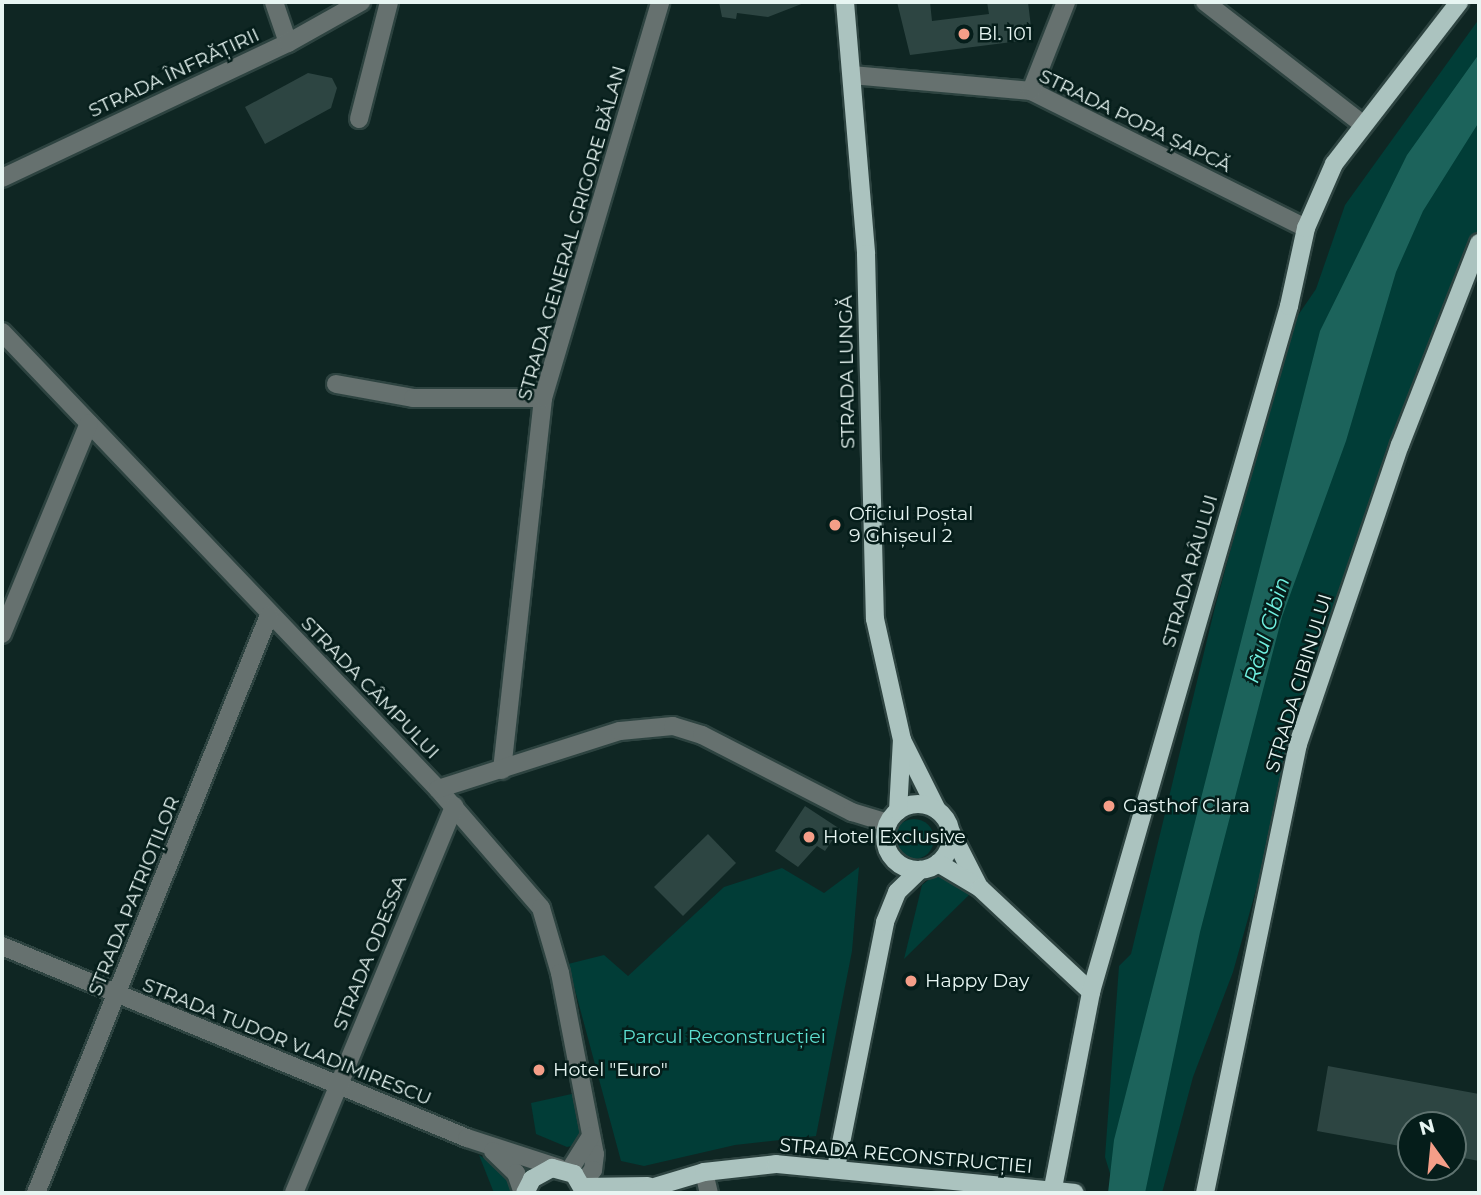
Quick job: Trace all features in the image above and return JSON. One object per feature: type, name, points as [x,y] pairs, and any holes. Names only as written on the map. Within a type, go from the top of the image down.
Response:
[{"type":"main road","name":"STRADA LUNGĂ","points":[[845,2],[866,254],[870,565],[888,695],[902,740],[937,810]]},
{"type":"main road","name":"STRADA RÂULUI","points":[[1052,1192],[1091,992],[1289,306],[1306,228],[1334,164],[1362,124],[1459,2]]},
{"type":"main road","name":"STRADA CIBINULUI","points":[[1205,1193],[1298,744],[1400,445],[1479,243]]},
{"type":"main road","name":"STRADA LUNGĂ","points":[[893,817],[902,740]]},
{"type":"main road","points":[[920,870],[903,866],[890,855],[885,839],[893,817],[913,804],[937,810],[949,824],[980,888]]},
{"type":"main road","points":[[836,1168],[885,922],[897,892],[920,870],[938,863],[950,846],[949,824]]},
{"type":"main road","points":[[938,863],[980,888],[1091,992]]},
{"type":"main road","name":"STRADA RECONSTRUCȚIEI","points":[[576,1180],[641,1190],[704,1172],[776,1164],[1075,1193]]},
{"type":"main road","points":[[524,1193],[538,1174],[576,1180]]},
{"type":"street","points":[[274,2],[288,43]]},
{"type":"street","name":"STRADA ÎNFRĂȚIRII","points":[[2,178],[288,43],[361,2]]},
{"type":"street","points":[[359,119],[389,2]]},
{"type":"street","name":"STRADA GENERAL GRIGORE BĂLAN","points":[[502,769],[543,398],[660,2]]},
{"type":"street","points":[[1031,91],[1066,2]]},
{"type":"street","points":[[1205,2],[1362,124]]},
{"type":"street","name":"STRADA POPA ȘAPCĂ","points":[[852,75],[1031,91],[1306,228]]},
{"type":"street","name":"STRADA CÂMPULUI","points":[[2,332],[454,806],[531,895],[547,923],[596,1162],[576,1180]]},
{"type":"street","points":[[336,384],[412,398],[543,398]]},
{"type":"street","points":[[2,634],[89,423]]},
{"type":"street","name":"STRADA PATRIOȚILOR","points":[[36,1193],[270,615]]},
{"type":"street","points":[[438,789],[620,731],[673,726],[702,735],[852,812],[893,817]]},
{"type":"street","name":"STRADA ODESSA","points":[[294,1193],[454,806]]},
{"type":"street","name":"STRADA TUDOR VLADIMIRESCU","points":[[2,946],[338,1086],[576,1180]]},
{"type":"street","points":[[478,1141],[510,1165],[524,1193]]},
{"type":"street","points":[[704,1172],[709,1193]]},
{"type":"green space","points":[[1479,19],[1479,244],[1297,743],[1233,972],[1193,1077],[1162,1193],[1116,1193],[1105,1157],[1119,966],[1131,954],[1215,607],[1292,324],[1316,289],[1345,205]]},
{"type":"green space","points":[[914,819],[928,825],[934,839],[928,853],[914,859],[900,853],[894,839],[900,825]]},
{"type":"green space","name":"Parcul Reconstrucției","points":[[859,867],[852,951],[816,1136],[735,1145],[644,1166],[621,1161],[568,964],[604,955],[628,976],[724,887],[782,868],[824,893]]},
{"type":"green space","points":[[936,874],[953,876],[970,894],[904,959],[922,885]]},
{"type":"green space","points":[[576,1093],[584,1130],[576,1145],[567,1147],[536,1134],[531,1103]]},
{"type":"green space","points":[[479,1155],[508,1173],[514,1193],[494,1193]]},
{"type":"water","name":"Râul Cibin","points":[[1479,54],[1479,122],[1423,211],[1396,272],[1346,441],[1282,617],[1200,932],[1145,1193],[1108,1193],[1114,1140],[1320,331],[1407,155]]},
{"type":"building","points":[[719,2],[804,3],[768,17],[737,13],[736,19],[722,17]]},
{"type":"building","name":"Bl. 101","points":[[897,2],[930,2],[932,21],[989,14],[987,2],[1028,2],[1031,27],[1026,28],[1027,40],[910,55]]},
{"type":"building","points":[[308,73],[332,78],[337,88],[331,108],[265,144],[245,107]]},
{"type":"building","name":"Hotel Exclusive","points":[[805,806],[840,829],[825,851],[817,846],[798,867],[775,851]]},
{"type":"building","points":[[708,834],[736,863],[683,916],[654,887]]},
{"type":"building","points":[[1328,1066],[1479,1094],[1479,1161],[1467,1159],[1467,1111],[1397,1111],[1397,1145],[1317,1131]]},
{"type":"place","name":"Bl. 101","points":[[964,34]]},
{"type":"place","name":"Oficiul Poștal 9 Ghișeul 2","points":[[835,525]]},
{"type":"place","name":"Gasthof Clara","points":[[1109,806]]},
{"type":"place","name":"Hotel Exclusive","points":[[809,837]]},
{"type":"place","name":"Happy Day","points":[[911,981]]},
{"type":"place","name":"Hotel \"Euro\"","points":[[539,1070]]}]
